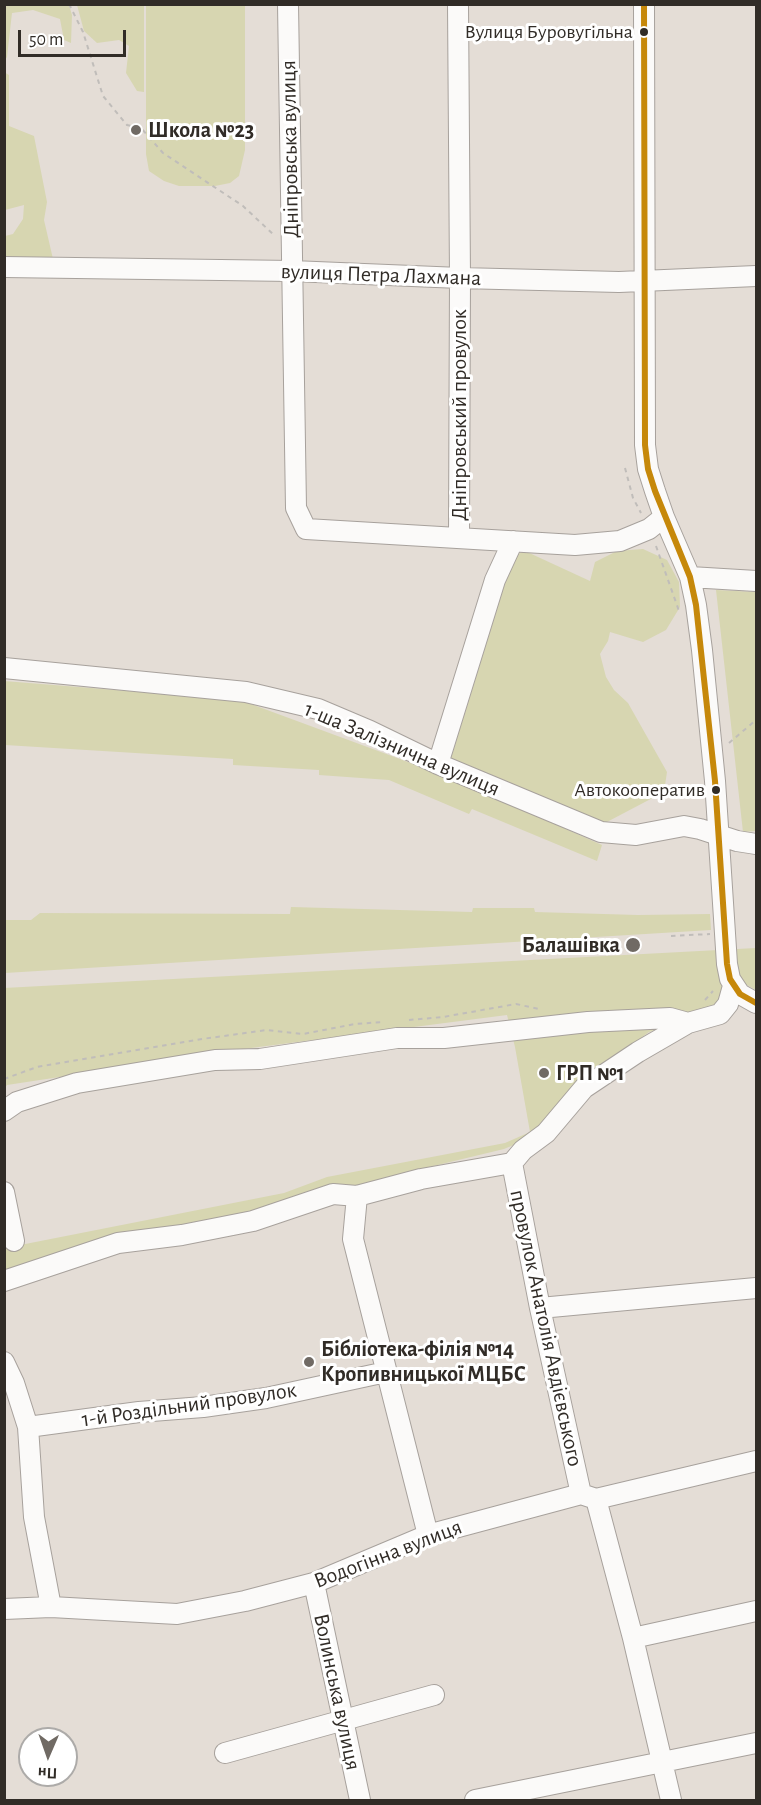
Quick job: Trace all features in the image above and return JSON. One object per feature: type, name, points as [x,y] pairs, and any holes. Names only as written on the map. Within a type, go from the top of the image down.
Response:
[{"type":"street","name":"Дніпровська вулиця","points":[[288,4],[296,508],[306,529],[459,538]]},
{"type":"street","name":"Дніпровський провулок","points":[[458,4],[459,538]]},
{"type":"street","points":[[644,4],[645,445],[656,523],[690,577],[702,650],[719,836],[727,964],[733,986],[740,994],[756,1003]]},
{"type":"street","name":"вулиця Петра Лахмана","points":[[4,267],[292,271],[619,282],[756,276]]},
{"type":"street","points":[[459,538],[575,545],[620,541],[656,523]]},
{"type":"street","points":[[438,764],[495,580],[513,541]]},
{"type":"street","points":[[690,577],[756,581]]},
{"type":"street","name":"1-ша Залізнична вулиця","points":[[4,668],[246,692],[318,710],[370,731],[438,764],[601,832],[636,835],[684,826],[756,844]]},
{"type":"street","points":[[4,1281],[118,1243],[183,1235],[253,1221],[333,1194],[357,1196],[421,1179],[512,1163],[523,1150],[546,1133],[584,1088],[638,1052],[688,1023],[720,1014],[728,1004],[733,986]]},
{"type":"street","points":[[4,1111],[17,1102],[77,1083],[214,1060],[260,1059],[397,1038],[444,1038],[588,1022],[670,1018],[688,1023]]},
{"type":"street","name":"провулок Анатолія Авдієвського","points":[[512,1163],[540,1308],[589,1496],[633,1638],[671,1800]]},
{"type":"street","points":[[4,1192],[14,1241]]},
{"type":"street","points":[[357,1196],[353,1239],[428,1535]]},
{"type":"street","points":[[540,1308],[756,1288]]},
{"type":"street","points":[[4,1362],[14,1383],[28,1427],[34,1517],[51,1607]]},
{"type":"street","name":"1-й Роздільний провулок","points":[[28,1427],[266,1398],[386,1372]]},
{"type":"street","name":"Водогінна вулиця","points":[[4,1609],[51,1607],[177,1614],[245,1601],[314,1583],[428,1535],[589,1496],[756,1461]]},
{"type":"street","name":"Волинська вулиця","points":[[314,1583],[360,1800]]},
{"type":"street","points":[[633,1638],[756,1611]]},
{"type":"street","points":[[225,1752],[434,1695]]},
{"type":"street","points":[[475,1800],[756,1743]]},
{"type":"path","points":[[69,4],[83,32],[103,96],[127,125],[141,128],[162,153],[243,206],[291,250]]},
{"type":"path","points":[[625,468],[633,498],[656,523],[680,615]]},
{"type":"path","points":[[726,746],[756,720]]},
{"type":"path","points":[[671,936],[716,934]]},
{"type":"path","points":[[399,1020],[443,1017],[516,1005],[544,1010]]},
{"type":"path","points":[[4,1080],[37,1067],[202,1039],[267,1030],[303,1034],[355,1024],[388,1021]]},
{"type":"green space","points":[[5,4],[69,5],[72,15],[71,43],[64,40],[60,19],[33,10],[12,13],[5,60]]},
{"type":"green space","points":[[77,5],[144,5],[144,92],[137,91],[126,73],[129,46],[119,40],[97,43],[84,31]]},
{"type":"green space","points":[[146,5],[245,5],[245,150],[239,176],[230,183],[215,186],[179,186],[164,181],[149,171],[146,154]]},
{"type":"green space","points":[[4,72],[9,75],[9,126],[34,136],[47,202],[44,220],[53,259],[5,265],[5,236],[13,234],[23,219],[24,205],[5,210]]},
{"type":"green space","points":[[643,549],[667,560],[679,582],[680,607],[666,630],[643,642],[610,632],[608,641],[600,654],[606,677],[614,690],[628,703],[667,772],[664,792],[605,823],[451,758],[506,580],[516,555],[525,551],[590,581],[595,562],[617,551]]},
{"type":"green space","points":[[716,590],[756,592],[756,831],[743,832]]},
{"type":"green space","points":[[4,681],[240,700],[446,776],[602,845],[597,861],[472,809],[469,814],[389,780],[319,775],[319,770],[233,765],[233,759],[5,745]]},
{"type":"green space","points":[[291,907],[472,912],[473,908],[534,908],[535,912],[638,915],[710,914],[711,930],[5,973],[5,920],[31,920],[40,913],[290,914]]},
{"type":"green space","points":[[756,948],[756,990],[743,983],[722,983],[722,994],[712,1009],[649,1032],[572,1089],[528,1139],[504,1149],[421,1169],[363,1190],[239,1218],[5,1278],[5,1248],[284,1193],[327,1177],[505,1143],[530,1132],[507,1015],[251,1048],[7,1085],[5,1088],[4,988]]},
{"type":"transit line","points":[[644,4],[645,445],[648,469],[655,491],[690,577],[696,605],[715,781],[727,964],[730,979],[740,994],[756,1003]]},
{"type":"place","name":"Вулиця Буровугільна","points":[[644,32]]},
{"type":"place","name":"Школа №23","points":[[136,130]]},
{"type":"place","name":"Автокооператив","points":[[716,790]]},
{"type":"place","name":"Балашівка","points":[[633,945]]},
{"type":"place","name":"ГРП №1","points":[[544,1073]]},
{"type":"place","name":"Бібліотека-філія №14 Кропивницької МЦБС","points":[[309,1362]]}]
